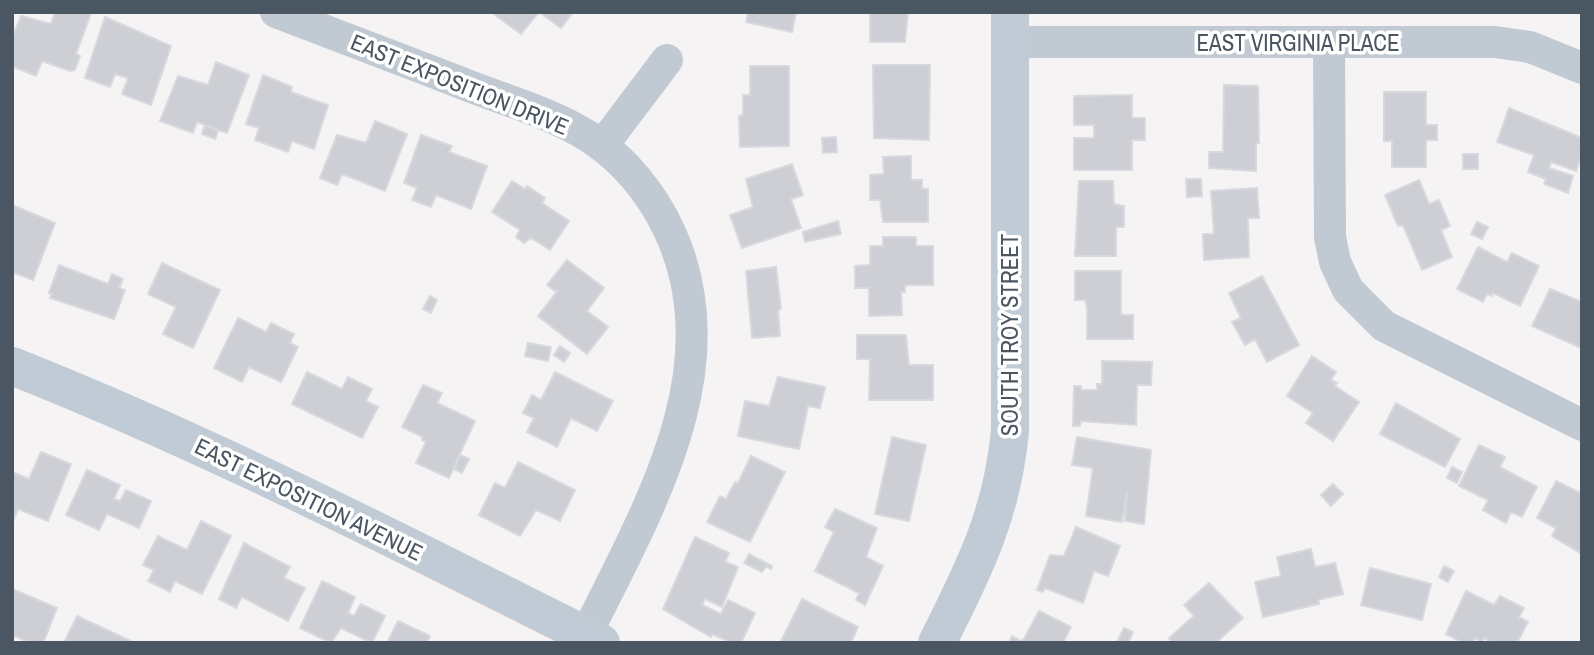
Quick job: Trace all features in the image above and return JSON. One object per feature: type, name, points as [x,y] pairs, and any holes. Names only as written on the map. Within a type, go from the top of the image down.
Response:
[{"type":"street","name":"EAST EXPOSITION DRIVE","points":[[276,12],[560,121],[602,146],[640,183],[661,213],[676,246],[686,281],[691,316],[690,366],[684,407],[659,487],[594,639]]},
{"type":"street","name":"EAST VIRGINIA PLACE","points":[[1010,27],[1329,42],[1496,42],[1530,47],[1582,68]]},
{"type":"street","name":"SOUTH TROY STREET","points":[[937,643],[982,552],[1000,502],[1007,467],[1010,431],[1010,27]]},
{"type":"street","points":[[1329,42],[1330,237],[1335,262],[1349,290],[1384,326],[1582,425]]},
{"type":"street","points":[[602,146],[667,60]]},
{"type":"street","name":"EAST EXPOSITION AVENUE","points":[[12,366],[116,407],[270,478],[594,639]]},
{"type":"building","points":[[55,12],[91,13],[76,54],[80,56],[75,70],[70,71],[42,61],[36,76],[12,66],[12,39],[21,16],[51,24]]},
{"type":"building","points":[[491,12],[539,12],[521,34]]},
{"type":"building","points":[[539,12],[573,12],[561,28]]},
{"type":"building","points":[[748,12],[796,12],[792,32],[746,22]]},
{"type":"building","points":[[870,12],[908,12],[905,42],[870,42]]},
{"type":"building","points":[[105,17],[171,46],[151,105],[122,94],[128,78],[115,74],[110,87],[85,78]]},
{"type":"building","points":[[216,62],[249,75],[227,133],[197,122],[193,133],[160,121],[178,76],[208,85]]},
{"type":"building","points":[[873,65],[930,65],[929,140],[874,138]]},
{"type":"building","points":[[750,66],[789,66],[789,146],[740,147],[739,116],[743,115],[743,95],[750,95]]},
{"type":"building","points":[[263,75],[292,87],[291,92],[328,105],[314,149],[292,141],[288,152],[255,140],[259,128],[246,124]]},
{"type":"building","points":[[1224,85],[1258,86],[1259,143],[1256,143],[1256,171],[1209,168],[1209,152],[1223,152]]},
{"type":"building","points":[[1384,92],[1426,92],[1426,125],[1437,125],[1437,140],[1426,140],[1426,167],[1392,167],[1392,141],[1384,141]]},
{"type":"building","points":[[1132,95],[1132,118],[1145,118],[1145,140],[1132,140],[1132,170],[1074,170],[1074,138],[1094,138],[1094,125],[1074,125],[1074,96]]},
{"type":"building","points":[[1509,108],[1582,138],[1582,154],[1576,171],[1551,162],[1549,168],[1573,176],[1568,193],[1544,184],[1546,179],[1528,172],[1534,155],[1497,142]]},
{"type":"building","points":[[375,121],[407,134],[385,191],[342,174],[337,185],[320,178],[337,135],[366,143]]},
{"type":"building","points":[[205,125],[218,131],[215,139],[202,134]]},
{"type":"building","points":[[421,135],[452,146],[449,152],[487,166],[471,209],[436,195],[431,207],[412,200],[417,188],[404,183]]},
{"type":"building","points":[[836,137],[837,152],[823,153],[822,138]]},
{"type":"building","points":[[1463,154],[1478,154],[1478,169],[1463,169]]},
{"type":"building","points":[[911,156],[911,180],[922,180],[922,189],[928,189],[928,222],[883,222],[880,200],[870,200],[870,175],[884,174],[883,157]]},
{"type":"building","points":[[792,164],[803,195],[791,199],[801,228],[742,248],[730,215],[753,207],[746,179]]},
{"type":"building","points":[[1186,179],[1201,179],[1202,196],[1187,197]]},
{"type":"building","points":[[1419,180],[1429,204],[1439,200],[1450,226],[1441,230],[1452,257],[1422,270],[1403,225],[1398,226],[1385,195]]},
{"type":"building","points":[[512,181],[525,189],[527,186],[545,198],[542,203],[569,221],[550,250],[531,238],[524,243],[516,237],[520,230],[492,212]]},
{"type":"building","points":[[1079,181],[1113,181],[1114,204],[1124,206],[1124,227],[1116,227],[1116,256],[1075,256]]},
{"type":"building","points":[[1257,188],[1259,218],[1248,218],[1249,257],[1204,260],[1203,234],[1214,234],[1211,191]]},
{"type":"building","points":[[12,205],[55,223],[33,280],[12,272]]},
{"type":"building","points":[[838,221],[841,234],[805,242],[803,232]]},
{"type":"building","points":[[1477,222],[1488,227],[1482,239],[1471,234]]},
{"type":"building","points":[[883,237],[916,237],[916,246],[933,246],[933,285],[905,285],[905,292],[901,292],[902,315],[869,316],[869,288],[855,288],[855,266],[870,265],[870,246],[883,246]]},
{"type":"building","points":[[1478,247],[1507,262],[1512,253],[1539,266],[1520,306],[1493,293],[1492,296],[1487,294],[1483,302],[1457,289]]},
{"type":"building","points":[[567,260],[604,288],[587,311],[608,327],[587,354],[538,316],[558,290],[556,292],[547,285]]},
{"type":"building","points":[[162,263],[220,290],[193,348],[163,334],[176,307],[148,294]]},
{"type":"building","points":[[59,265],[108,284],[112,274],[123,279],[119,288],[125,290],[114,319],[50,298],[52,294],[49,293]]},
{"type":"building","points":[[776,267],[781,309],[778,310],[780,336],[752,338],[746,271]]},
{"type":"building","points":[[1075,271],[1121,271],[1121,315],[1133,315],[1133,339],[1087,339],[1087,308],[1085,300],[1075,300]]},
{"type":"building","points":[[1262,276],[1299,345],[1267,362],[1255,339],[1245,345],[1232,322],[1241,318],[1229,293]]},
{"type":"building","points":[[1550,289],[1582,302],[1581,348],[1532,326]]},
{"type":"building","points":[[430,296],[437,300],[431,313],[423,309]]},
{"type":"building","points":[[238,318],[266,332],[271,323],[294,334],[290,343],[298,347],[281,382],[249,367],[242,382],[214,368]]},
{"type":"building","points":[[857,335],[906,335],[909,365],[933,365],[933,400],[869,400],[870,359],[857,359]]},
{"type":"building","points":[[528,343],[551,347],[548,361],[525,356]]},
{"type":"building","points":[[560,346],[570,353],[564,362],[554,355]]},
{"type":"building","points":[[1312,356],[1336,372],[1331,380],[1337,383],[1335,386],[1359,402],[1333,441],[1306,423],[1313,413],[1287,396]]},
{"type":"building","points":[[1102,361],[1152,362],[1151,385],[1137,385],[1136,425],[1081,421],[1080,426],[1073,426],[1074,386],[1081,386],[1081,390],[1097,390],[1097,384],[1102,384]]},
{"type":"building","points":[[307,372],[342,389],[348,377],[372,389],[366,401],[378,407],[362,438],[292,404]]},
{"type":"building","points":[[555,372],[613,401],[597,431],[571,418],[557,447],[527,432],[534,418],[523,413],[532,395],[541,400]]},
{"type":"building","points":[[778,377],[825,387],[820,408],[808,406],[799,449],[738,436],[745,401],[769,406]]},
{"type":"building","points":[[423,385],[442,393],[437,403],[475,421],[449,478],[416,463],[426,442],[422,440],[423,437],[402,427]]},
{"type":"building","points":[[1396,403],[1460,439],[1445,467],[1380,434]]},
{"type":"building","points":[[892,437],[926,445],[909,521],[875,514]]},
{"type":"building","points":[[1077,437],[1151,450],[1144,524],[1125,521],[1127,492],[1122,522],[1086,516],[1093,468],[1072,465]]},
{"type":"building","points":[[1479,445],[1505,457],[1500,467],[1537,487],[1522,517],[1511,512],[1506,523],[1483,510],[1488,500],[1459,486]]},
{"type":"building","points":[[41,452],[71,464],[48,521],[18,509],[13,521],[12,472],[29,479]]},
{"type":"building","points":[[460,455],[469,459],[462,473],[454,469]]},
{"type":"building","points":[[751,456],[785,472],[750,542],[707,522],[720,496],[726,499],[735,482],[738,483]]},
{"type":"building","points":[[518,462],[575,490],[560,521],[536,510],[520,536],[479,515],[495,483],[505,488]]},
{"type":"building","points":[[1452,467],[1462,472],[1457,483],[1447,478]]},
{"type":"building","points":[[87,470],[120,485],[114,499],[120,501],[126,490],[151,501],[139,528],[107,514],[99,530],[66,515]]},
{"type":"building","points":[[1556,481],[1580,493],[1582,490],[1582,554],[1552,536],[1556,528],[1537,518]]},
{"type":"building","points":[[1333,484],[1343,494],[1331,506],[1321,495]]},
{"type":"building","points":[[835,509],[877,528],[866,557],[883,566],[865,605],[856,600],[859,593],[815,571],[834,532],[825,527]]},
{"type":"building","points":[[201,521],[231,536],[202,594],[175,581],[170,592],[148,581],[154,570],[143,565],[158,536],[187,550]]},
{"type":"building","points":[[1076,527],[1120,546],[1108,576],[1094,571],[1083,603],[1045,588],[1043,592],[1037,590],[1050,555],[1064,556]]},
{"type":"building","points":[[695,537],[729,553],[725,562],[738,567],[722,607],[705,599],[702,605],[721,614],[728,600],[755,613],[741,643],[732,643],[712,634],[711,637],[663,609]]},
{"type":"building","points":[[244,543],[290,567],[284,578],[305,588],[288,621],[242,597],[236,608],[219,599]]},
{"type":"building","points":[[1311,549],[1315,567],[1335,563],[1343,594],[1318,600],[1319,604],[1263,617],[1255,582],[1281,576],[1277,557]]},
{"type":"building","points":[[749,554],[772,566],[771,569],[766,566],[762,572],[744,563]]},
{"type":"building","points":[[1444,566],[1454,571],[1448,582],[1439,577]]},
{"type":"building","points":[[1370,568],[1431,584],[1422,620],[1361,605]]},
{"type":"building","points":[[322,581],[355,597],[348,613],[354,616],[361,604],[385,616],[372,643],[341,628],[331,643],[300,628]]},
{"type":"building","points":[[1209,583],[1243,618],[1219,640],[1220,643],[1173,643],[1169,638],[1194,616],[1184,605]]},
{"type":"building","points":[[12,589],[57,608],[43,643],[31,643],[12,635]]},
{"type":"building","points":[[1466,591],[1494,605],[1500,596],[1524,608],[1519,617],[1528,622],[1517,643],[1493,643],[1484,638],[1482,642],[1475,638],[1473,643],[1463,643],[1446,634]]},
{"type":"building","points":[[802,599],[858,627],[851,643],[780,643]]},
{"type":"building","points":[[1039,611],[1071,627],[1063,643],[1009,643],[1012,636],[1021,641],[1024,639]]},
{"type":"building","points":[[77,616],[135,643],[64,643]]},
{"type":"building","points":[[398,621],[430,636],[427,643],[387,643]]},
{"type":"building","points":[[1124,628],[1133,632],[1128,643],[1119,643],[1117,642]]}]
